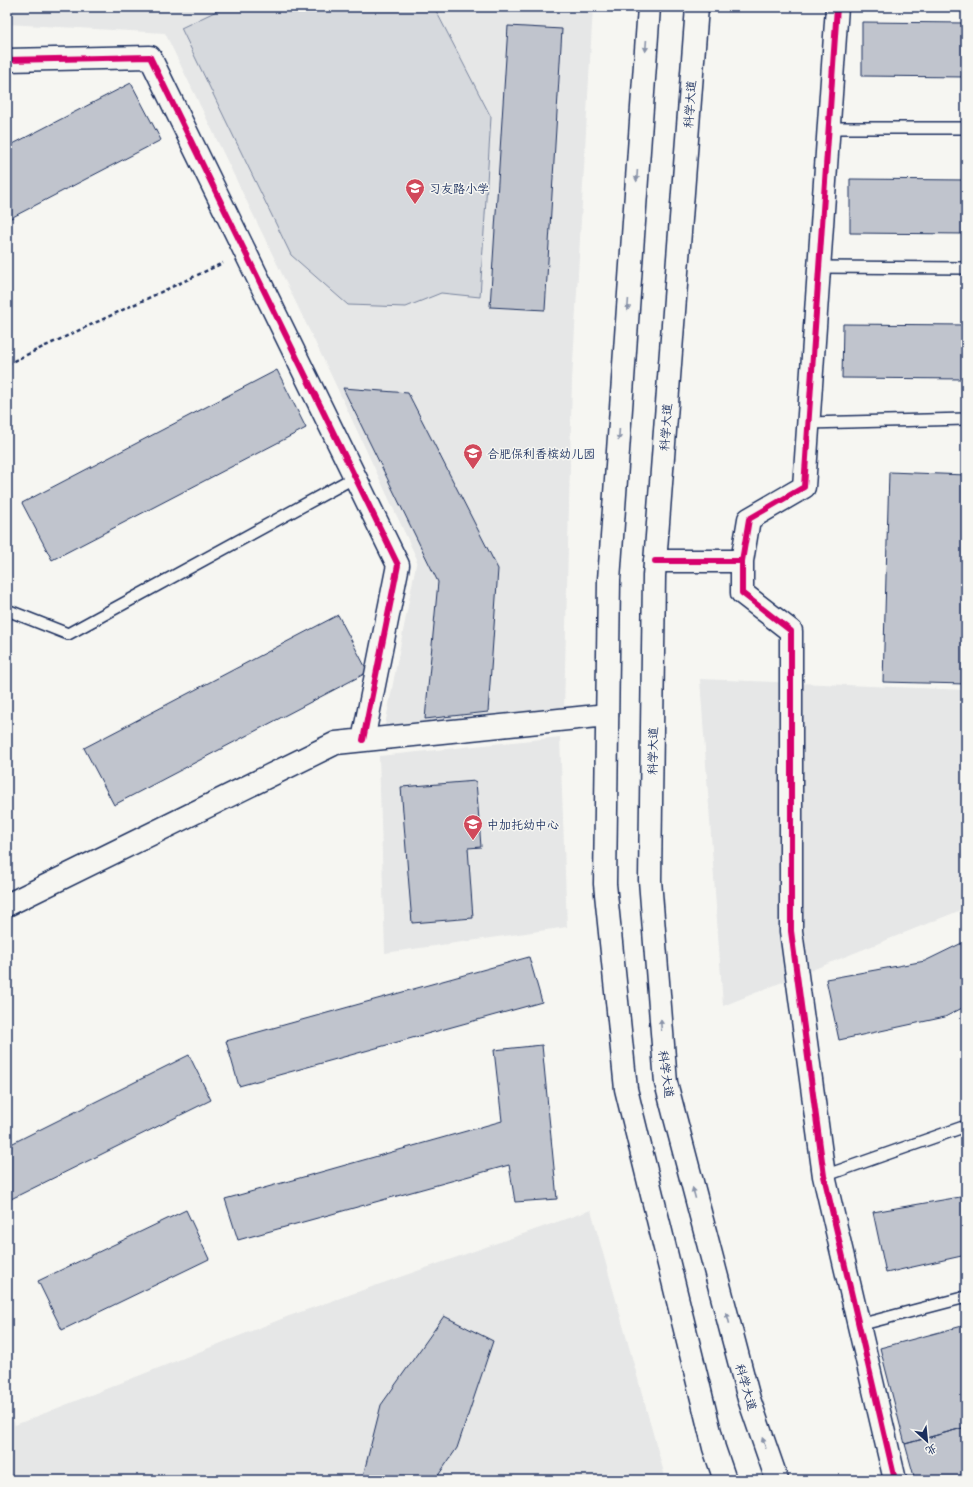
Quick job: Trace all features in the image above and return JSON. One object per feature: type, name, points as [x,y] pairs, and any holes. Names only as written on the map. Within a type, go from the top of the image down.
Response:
[{"type":"street","points":[[649,7],[609,580],[605,884],[626,1090],[714,1448],[725,1480]]},
{"type":"street","name":"科学大道","points":[[697,7],[654,576],[650,880],[666,1083],[749,1399],[777,1480]]},
{"type":"street","points":[[837,7],[804,487],[749,519],[742,561],[742,593],[791,631],[791,931],[824,1176],[895,1480]]},
{"type":"street","points":[[7,60],[150,57],[398,565],[363,740]]},
{"type":"street","points":[[655,561],[742,561]]},
{"type":"street","points":[[7,905],[336,742],[607,715]]},
{"type":"lane","points":[[829,128],[966,128]]},
{"type":"lane","points":[[819,267],[966,268]]},
{"type":"lane","points":[[808,423],[966,419]]},
{"type":"lane","points":[[7,610],[68,634],[355,477]]},
{"type":"lane","points":[[824,1176],[966,1126]]},
{"type":"lane","points":[[858,1325],[966,1297]]},
{"type":"path","points":[[7,364],[245,253]]},
{"type":"shaded area","name":"习友路小学","points":[[7,7],[593,7],[572,381],[564,711],[385,725],[417,559],[332,377],[165,33],[7,24]]},
{"type":"shaded area","points":[[225,7],[434,7],[491,117],[480,297],[441,293],[406,307],[348,305],[291,255],[181,28]]},
{"type":"shaded area","points":[[700,679],[966,690],[966,908],[723,1006]]},
{"type":"shaded area","name":"中加托幼中心","points":[[560,737],[567,927],[385,953],[379,756]]},
{"type":"shaded area","points":[[591,1210],[666,1480],[7,1480],[7,1401],[15,1425],[289,1316]]},
{"type":"building","points":[[862,22],[966,23],[966,77],[862,76]]},
{"type":"building","points":[[508,26],[562,29],[545,310],[490,307]]},
{"type":"building","points":[[131,83],[161,140],[7,220],[7,147]]},
{"type":"building","points":[[850,179],[966,180],[966,234],[850,233]]},
{"type":"building","points":[[843,324],[966,325],[966,379],[842,378]]},
{"type":"building","points":[[277,370],[306,428],[52,560],[22,503]]},
{"type":"building","points":[[343,388],[408,393],[498,569],[488,712],[425,719],[438,582]]},
{"type":"building","points":[[889,472],[966,475],[966,684],[883,682]]},
{"type":"building","points":[[338,615],[368,672],[114,805],[84,748]]},
{"type":"building","points":[[476,781],[481,847],[468,848],[473,918],[412,923],[401,787]]},
{"type":"building","points":[[966,941],[966,1006],[945,1017],[839,1040],[826,979],[925,961]]},
{"type":"building","points":[[529,957],[542,1002],[239,1086],[226,1041]]},
{"type":"building","points":[[542,1045],[557,1199],[515,1202],[509,1165],[238,1240],[225,1199],[502,1121],[494,1050]]},
{"type":"building","points":[[189,1055],[211,1100],[7,1201],[7,1146]]},
{"type":"building","points":[[966,1196],[966,1255],[886,1273],[873,1212]]},
{"type":"building","points":[[186,1210],[209,1259],[62,1330],[38,1281]]},
{"type":"building","points":[[444,1316],[493,1341],[457,1448],[435,1480],[362,1480],[381,1405]]},
{"type":"building","points":[[966,1325],[966,1427],[905,1444],[880,1348]]},
{"type":"building","points":[[966,1427],[966,1480],[915,1480],[905,1444]]},
{"type":"cycle path","points":[[655,561],[742,561],[749,519],[804,487],[837,7]]},
{"type":"cycle path","points":[[7,60],[150,57],[398,565],[363,740]]},
{"type":"cycle path","points":[[742,561],[742,593],[791,631],[791,931],[824,1176],[895,1480]]},
{"type":"place","name":"习友路小学","points":[[415,205]]},
{"type":"place","name":"合肥保利香槟幼儿园","points":[[473,470]]},
{"type":"place","name":"中加托幼中心","points":[[473,841]]}]
